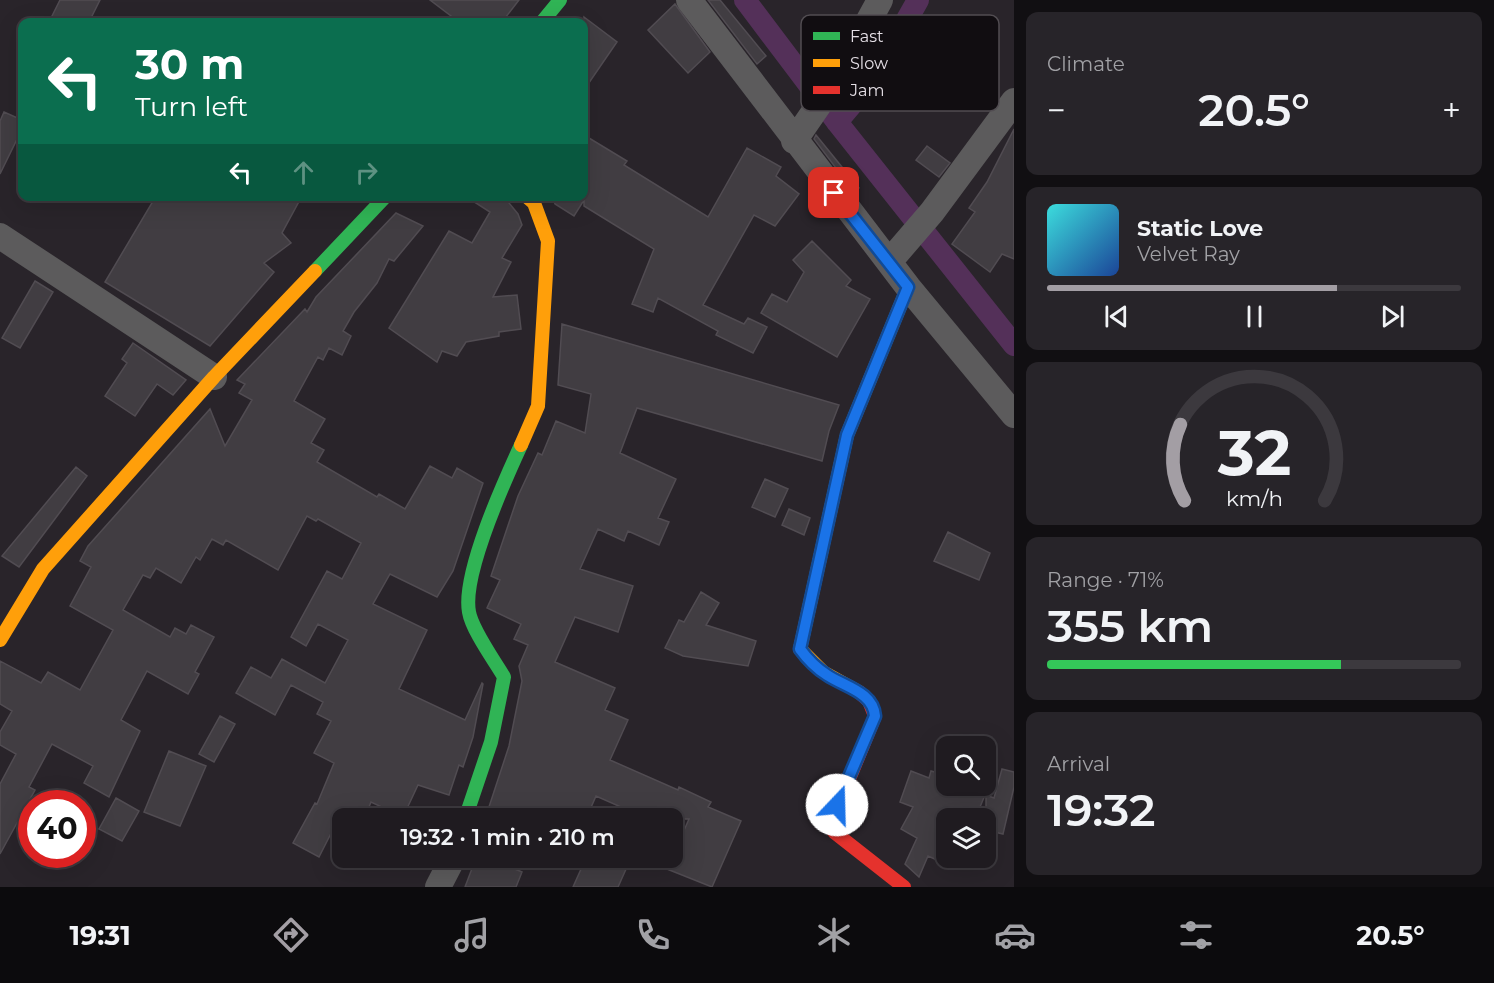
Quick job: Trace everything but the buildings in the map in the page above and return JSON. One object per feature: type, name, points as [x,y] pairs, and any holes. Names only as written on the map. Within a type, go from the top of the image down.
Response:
[{"type":"street","points":[[545,18],[560,0]]},
{"type":"street","points":[[689,0],[794,141],[896,253],[908,287],[1010,393]]},
{"type":"street","points":[[872,15],[880,0]]},
{"type":"street","points":[[896,253],[932,212],[1014,101]]},
{"type":"street","points":[[794,141],[813,111]]},
{"type":"street","points":[[0,640],[43,569],[214,377],[381,201]]},
{"type":"street","points":[[469,808],[491,742],[504,677],[469,614],[467,587],[501,489],[538,406],[548,241],[532,201]]},
{"type":"street","points":[[0,236],[214,377]]},
{"type":"street","points":[[904,887],[834,832],[833,818],[875,716],[874,707],[867,698],[810,663],[800,649],[847,435],[908,287]]},
{"type":"street","points":[[438,887],[448,868]]},
{"type":"waterway","points":[[745,0],[801,74]]},
{"type":"waterway","points":[[910,15],[918,0]]},
{"type":"waterway","points":[[829,111],[1014,345]]},
{"type":"waterway","points":[[837,122],[846,111]]},
{"type":"traffic: fast","points":[[545,18],[560,0]]},
{"type":"traffic: fast","points":[[315,271],[381,201]]},
{"type":"traffic: fast","points":[[469,808],[491,742],[504,677],[474,627],[469,612],[469,595],[472,575],[486,528],[521,445]]},
{"type":"traffic: slow","points":[[521,445],[538,406],[548,241],[532,201]]},
{"type":"traffic: slow","points":[[0,640],[43,569],[214,377],[315,271]]},
{"type":"traffic: slow","points":[[859,692],[823,672],[800,649],[847,435],[908,287]]},
{"type":"traffic: jam","points":[[859,692],[869,701],[875,716],[833,818],[834,832],[904,887]]},
{"type":"route","points":[[834,193],[908,287],[847,435],[800,649],[810,663],[867,698],[874,707],[875,716],[837,805]]}]
